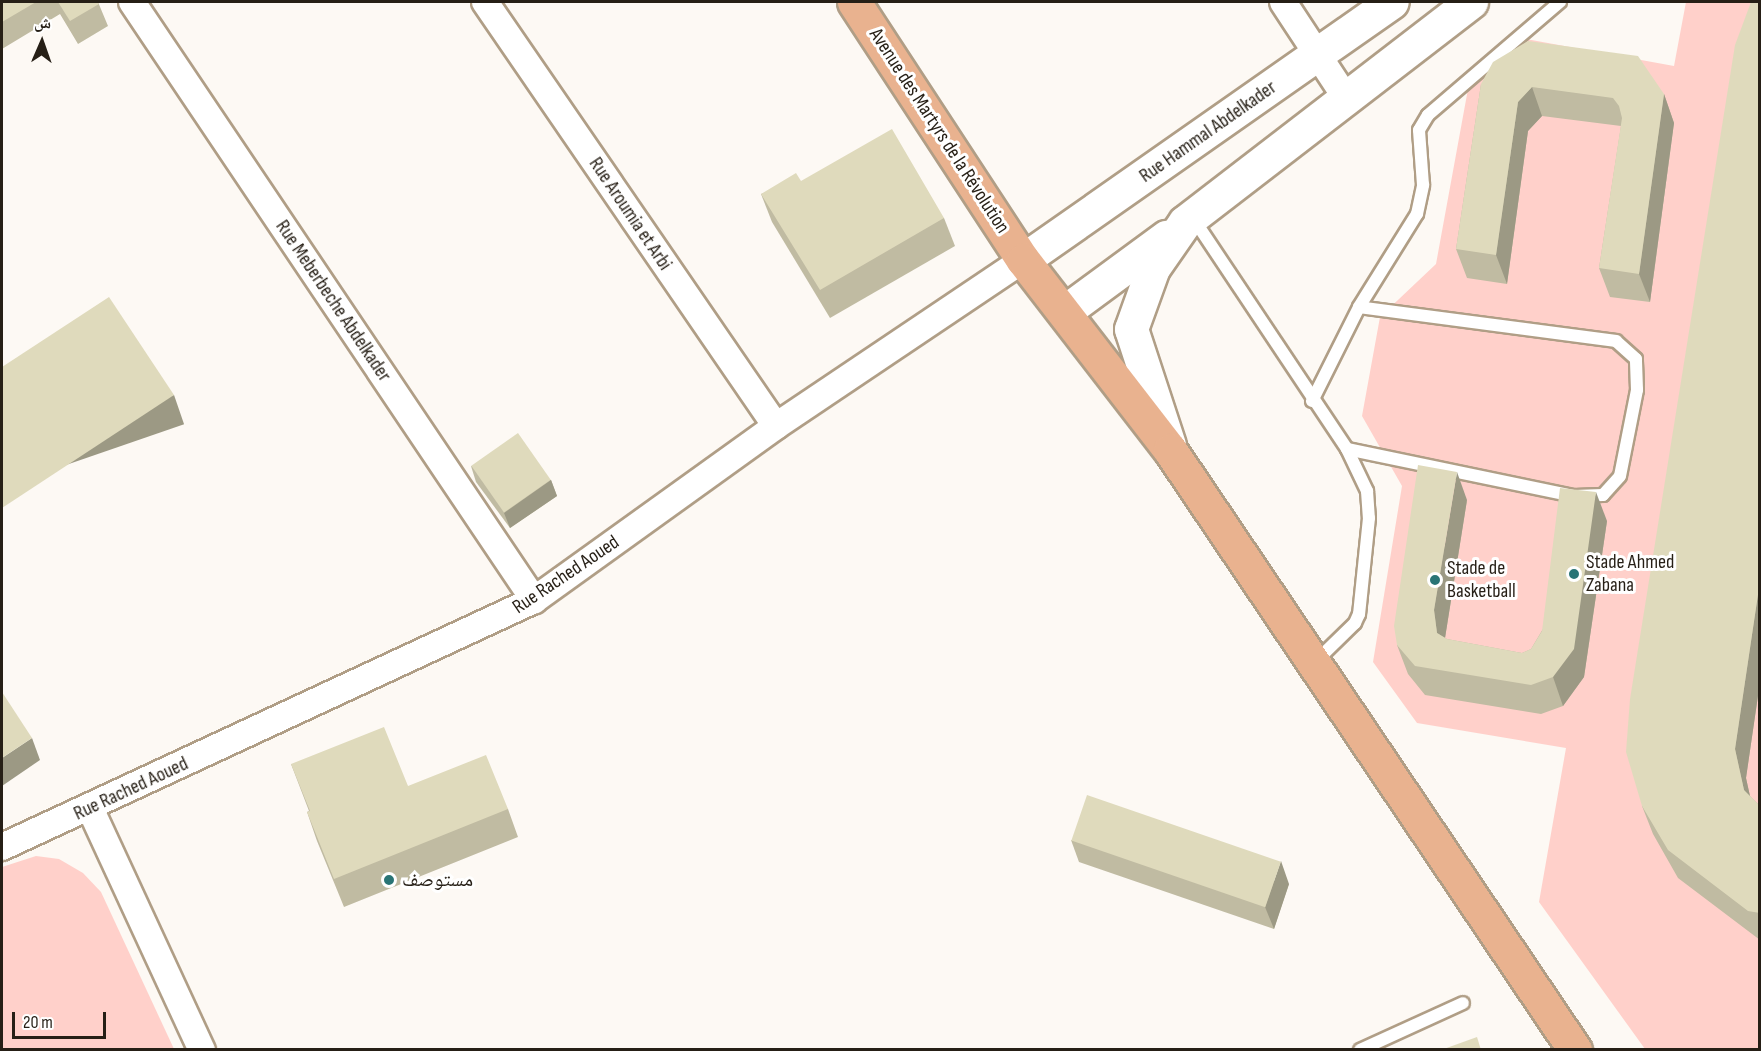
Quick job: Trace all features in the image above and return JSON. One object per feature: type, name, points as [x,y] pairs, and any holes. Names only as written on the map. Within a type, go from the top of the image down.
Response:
[{"type":"main road","name":"Avenue des Martyrs de la Révolution","points":[[854,2],[1023,260],[1170,450],[1568,1047]]},
{"type":"street","name":"Rue Meberbeche Abdelkader","points":[[132,2],[534,600]]},
{"type":"street","name":"Rue Aroumia et Arbi","points":[[485,2],[776,426]]},
{"type":"street","points":[[1283,2],[1346,98]]},
{"type":"street","name":"Rue Hammal Abdelkader","points":[[1023,260],[1392,2]]},
{"type":"street","points":[[1064,312],[1189,220],[1471,2]]},
{"type":"street","points":[[1170,450],[1131,329],[1153,267],[1189,220]]},
{"type":"street","name":"Rue Rached Aoued","points":[[2,847],[534,600],[776,426],[1023,260]]},
{"type":"street","points":[[90,808],[202,1050]]},
{"type":"lane","points":[[1312,401],[1359,307],[1417,214],[1423,185],[1419,130],[1428,115],[1560,2]]},
{"type":"lane","points":[[1189,220],[1347,449],[1366,490],[1369,518],[1359,614],[1355,623],[1314,663]]},
{"type":"lane","points":[[1347,449],[1574,496],[1603,495],[1620,476],[1637,390],[1636,358],[1616,341],[1359,307]]},
{"type":"lane","points":[[1360,1050],[1463,1003]]},
{"type":"shaded area","name":"Stade Ahmed Zabana","points":[[1686,2],[1759,2],[1759,1049],[1645,1049],[1539,902],[1566,748],[1417,723],[1373,662],[1402,486],[1362,416],[1380,317],[1436,264],[1470,78],[1526,39],[1674,66]]},
{"type":"shaded area","points":[[36,856],[59,859],[83,873],[101,892],[174,1049],[2,1049],[2,867]]},
{"type":"building","points":[[2,2],[36,2],[2,22]]},
{"type":"building","points":[[58,2],[98,2],[99,4],[70,21]]},
{"type":"building","points":[[1751,2],[1760,2],[1760,581],[1735,749],[1744,790],[1760,806],[1760,913],[1748,911],[1668,850],[1642,806],[1626,752],[1630,699],[1735,45]]},
{"type":"building","points":[[1528,41],[1638,56],[1664,94],[1639,274],[1599,268],[1622,118],[1619,106],[1613,98],[1532,87],[1518,102],[1496,255],[1456,249],[1481,84],[1493,62]]},
{"type":"building","points":[[892,129],[944,218],[820,290],[761,194],[796,173],[801,181]]},
{"type":"building","points":[[109,297],[174,395],[2,508],[2,367]]},
{"type":"building","points":[[518,433],[551,480],[504,512],[471,466]]},
{"type":"building","points":[[1418,465],[1457,472],[1434,610],[1437,633],[1447,639],[1522,653],[1531,649],[1542,631],[1560,488],[1596,492],[1574,649],[1553,677],[1531,685],[1415,666],[1397,645],[1394,626]]},
{"type":"building","points":[[2,692],[32,738],[2,758]]},
{"type":"building","points":[[384,727],[408,786],[486,755],[508,809],[334,879],[307,812],[310,811],[291,764]]},
{"type":"building","points":[[1087,795],[1281,862],[1265,907],[1071,840]]},
{"type":"building","points":[[1477,1037],[1481,1050],[1441,1050]]},
{"type":"place","name":"Stade Ahmed Zabana","points":[[1574,574]]},
{"type":"place","name":"Stade de Basketball","points":[[1435,580]]},
{"type":"place","name":"مستوصف","points":[[389,880]]}]
